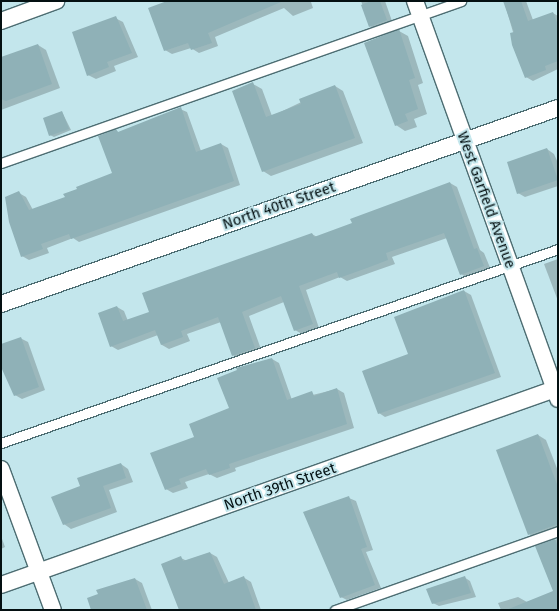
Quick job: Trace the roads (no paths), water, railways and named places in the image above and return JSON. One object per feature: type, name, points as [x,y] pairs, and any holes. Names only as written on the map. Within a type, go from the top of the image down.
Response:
[{"type":"street","points":[[1,20],[56,1]]},
{"type":"street","name":"West Garfield Avenue","points":[[418,9],[557,392]]},
{"type":"street","name":"North 40th Street","points":[[1,304],[558,108]]},
{"type":"street","name":"North 39th Street","points":[[1,585],[557,392]]},
{"type":"street","points":[[1,469],[53,610]]},
{"type":"lane","points":[[1,163],[418,9],[461,1]]},
{"type":"lane","points":[[1,444],[558,249]]},
{"type":"lane","points":[[335,610],[558,531]]}]
